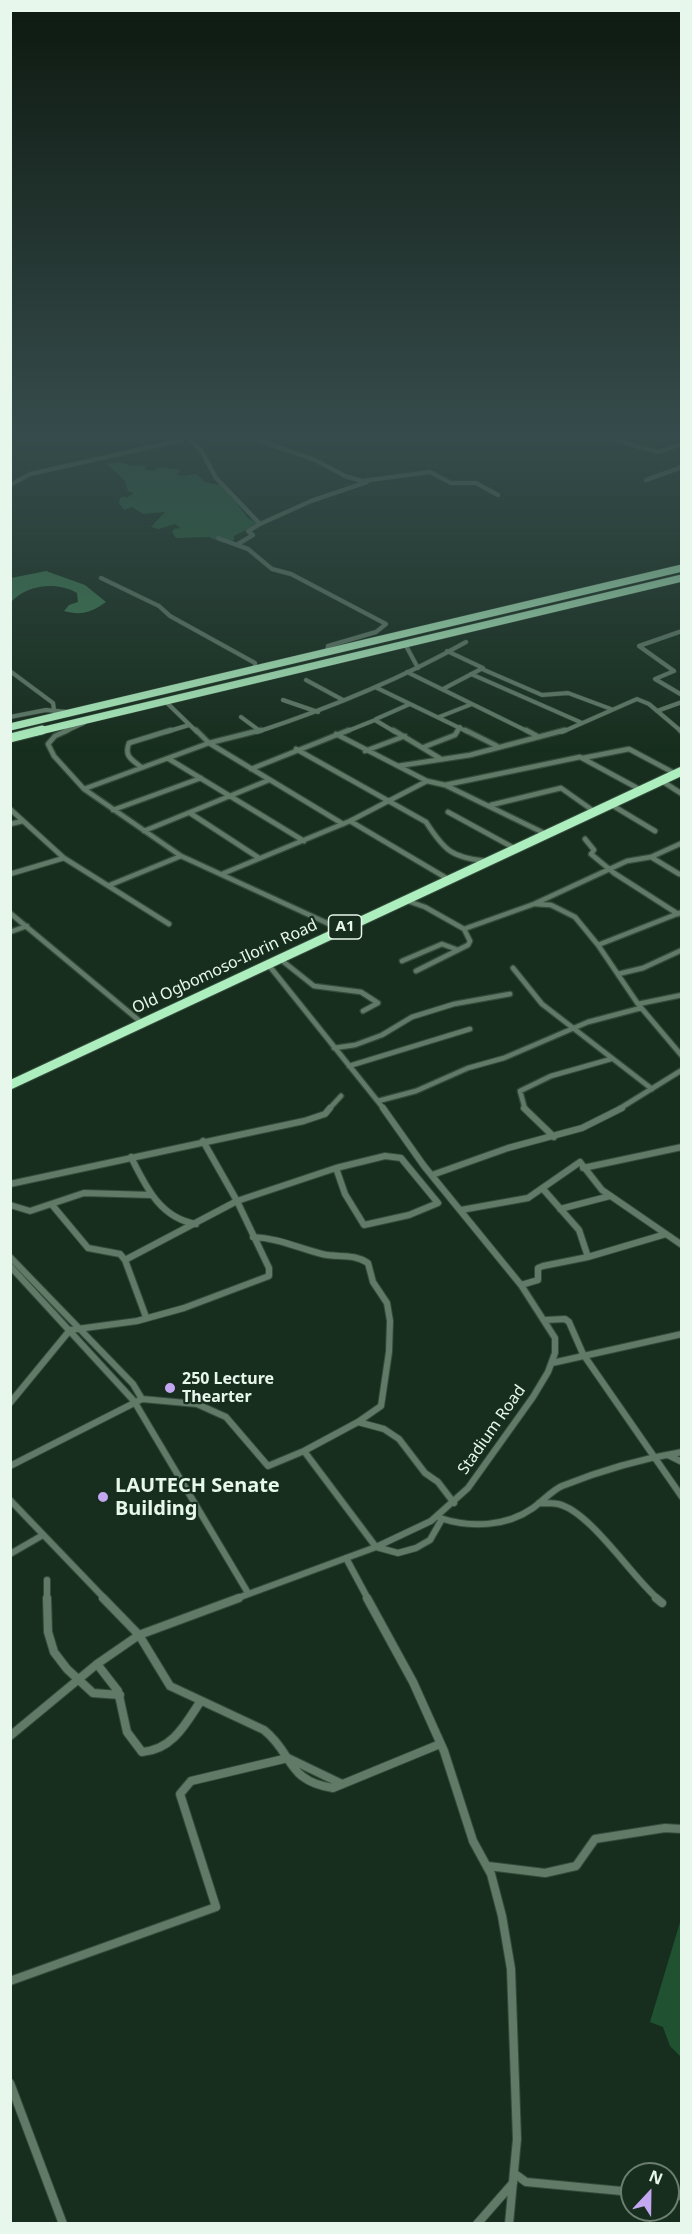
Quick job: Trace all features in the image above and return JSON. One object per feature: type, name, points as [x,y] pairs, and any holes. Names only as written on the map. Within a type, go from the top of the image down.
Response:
[{"type":"highway","points":[[10,727],[55,713],[70,713],[681,568]]},
{"type":"highway","points":[[10,738],[681,578]]},
{"type":"highway","name":"Old Ogbomoso-Ilorin Road","points":[[10,1085],[267,963],[679,773]]},
{"type":"street","points":[[238,544],[267,561],[269,568],[291,574],[386,624],[376,632],[328,646],[327,652]]},
{"type":"street","points":[[101,578],[135,597],[159,606],[173,618],[255,663],[255,669]]},
{"type":"street","points":[[681,631],[639,646],[681,675]]},
{"type":"street","points":[[84,789],[209,743],[260,731],[318,712],[418,668],[466,642]]},
{"type":"street","points":[[405,644],[418,668]]},
{"type":"street","points":[[447,651],[542,696]]},
{"type":"street","points":[[443,689],[482,669]]},
{"type":"street","points":[[10,671],[53,703],[55,713],[10,717]]},
{"type":"street","points":[[674,671],[655,679],[681,695]]},
{"type":"street","points":[[407,672],[538,737]]},
{"type":"street","points":[[471,674],[580,722]]},
{"type":"street","points":[[306,680],[343,700]]},
{"type":"street","points":[[375,687],[497,746]]},
{"type":"street","points":[[533,700],[563,692],[611,709]]},
{"type":"street","points":[[398,766],[441,759],[574,729],[580,722],[639,699],[681,732]]},
{"type":"street","points":[[283,700],[318,712]]},
{"type":"street","points":[[165,701],[209,743],[343,824]]},
{"type":"street","points":[[657,711],[681,702]]},
{"type":"street","points":[[251,769],[410,704]]},
{"type":"street","points":[[438,717],[474,704]]},
{"type":"street","points":[[241,717],[260,731]]},
{"type":"street","points":[[90,719],[55,736],[48,744],[54,756],[84,789],[181,856],[340,929]]},
{"type":"street","points":[[375,720],[441,759]]},
{"type":"street","points":[[141,767],[128,757],[126,751],[129,743],[189,725]]},
{"type":"street","points":[[424,747],[455,735],[460,727]]},
{"type":"street","points":[[336,734],[427,781],[445,785],[546,834]]},
{"type":"street","points":[[365,751],[405,736]]},
{"type":"street","points":[[296,749],[426,822],[439,842],[457,856],[487,861]]},
{"type":"street","points":[[445,785],[629,749],[679,773]]},
{"type":"street","points":[[583,758],[641,790]]},
{"type":"street","points":[[169,759],[304,841]]},
{"type":"street","points":[[114,810],[201,778]]},
{"type":"street","points":[[144,831],[270,780]]},
{"type":"street","points":[[222,874],[350,821],[389,803],[427,781]]},
{"type":"street","points":[[662,781],[681,794]]},
{"type":"street","points":[[491,806],[561,788],[595,812]]},
{"type":"street","points":[[610,804],[654,831]]},
{"type":"street","points":[[10,809],[64,858],[169,924]]},
{"type":"street","points":[[448,812],[514,848]]},
{"type":"street","points":[[190,813],[259,858]]},
{"type":"street","points":[[10,824],[23,821]]},
{"type":"street","points":[[350,821],[448,879]]},
{"type":"street","points":[[585,839],[594,850],[591,854],[613,871],[680,913]]},
{"type":"street","points":[[464,929],[534,904],[603,872],[613,871],[627,861],[651,857],[681,843]]},
{"type":"street","points":[[110,885],[181,856]]},
{"type":"street","points":[[651,857],[679,874]]},
{"type":"street","points":[[10,874],[64,858]]},
{"type":"street","points":[[404,900],[421,905],[464,929],[470,943],[416,971]]},
{"type":"street","points":[[534,904],[551,906],[575,917],[598,945],[639,1006],[681,1056]]},
{"type":"street","points":[[10,913],[142,1023]]},
{"type":"street","points":[[598,945],[680,913]]},
{"type":"street","points":[[10,932],[27,926]]},
{"type":"street","points":[[402,961],[442,944],[458,950]]},
{"type":"street","points":[[618,974],[643,968],[681,950]]},
{"type":"street","points":[[279,958],[313,986],[357,991],[369,995],[378,1003],[363,1011]]},
{"type":"street","name":"Stadium Road","points":[[10,1736],[97,1664],[139,1635],[402,1537],[439,1518],[479,1474],[533,1397],[555,1353],[555,1338],[521,1285],[267,963]]},
{"type":"street","points":[[513,968],[542,1004],[652,1089]]},
{"type":"street","points":[[334,1048],[355,1045],[382,1035],[412,1017],[454,1004],[510,994]]},
{"type":"street","points":[[378,1101],[416,1091],[468,1068],[512,1055],[574,1027],[681,995]]},
{"type":"street","points":[[349,1066],[470,1029]]},
{"type":"street","points":[[554,1137],[524,1107],[520,1091],[529,1085],[583,1066],[611,1059]]},
{"type":"street","points":[[432,1175],[508,1148],[554,1137],[609,1116],[681,1070]]},
{"type":"street","points":[[675,1075],[681,1079]]},
{"type":"street","points":[[10,1184],[325,1114],[341,1096]]},
{"type":"street","points":[[10,1402],[73,1329],[137,1321],[184,1308],[264,1280],[270,1273],[237,1201],[203,1141]]},
{"type":"street","points":[[583,1168],[681,1148]]},
{"type":"street","points":[[125,1260],[198,1224],[237,1201],[336,1168],[384,1156],[401,1158],[438,1203],[409,1215],[364,1226],[345,1194],[336,1168]]},
{"type":"street","points":[[131,1157],[152,1195],[176,1220],[198,1224]]},
{"type":"street","points":[[461,1210],[525,1200],[578,1163],[610,1196],[681,1245]]},
{"type":"street","points":[[543,1189],[582,1235],[588,1257]]},
{"type":"street","points":[[10,1205],[30,1211],[53,1206],[84,1193],[152,1195]]},
{"type":"street","points":[[560,1209],[585,1202],[596,1203],[610,1196]]},
{"type":"street","points":[[53,1206],[88,1248],[120,1254],[125,1260],[146,1317]]},
{"type":"street","points":[[521,1285],[538,1280],[537,1268],[588,1257],[666,1234]]},
{"type":"street","points":[[10,1466],[134,1401],[142,1399],[182,1401],[216,1411],[226,1417],[268,1466],[304,1451],[358,1422],[381,1406],[389,1352],[387,1303],[373,1282],[368,1263],[349,1254],[323,1254],[282,1238],[253,1238]]},
{"type":"street","points":[[10,1257],[134,1401],[248,1593]]},
{"type":"street","points":[[10,1266],[73,1329],[133,1384],[142,1399]]},
{"type":"street","points":[[545,1320],[568,1321],[583,1354],[681,1497]]},
{"type":"street","points":[[552,1362],[681,1334]]},
{"type":"street","points":[[358,1422],[387,1428],[404,1441],[406,1448],[426,1474],[440,1484],[454,1503]]},
{"type":"street","points":[[304,1451],[376,1547],[398,1553],[416,1548],[430,1540],[439,1518],[456,1523],[495,1525],[528,1511],[549,1492],[560,1487],[610,1468],[681,1452]]},
{"type":"street","points":[[668,1455],[681,1462]]},
{"type":"street","points":[[10,1500],[139,1635],[170,1686],[264,1730],[273,1737],[295,1771],[314,1785],[333,1788],[424,1748],[440,1744]]},
{"type":"street","points":[[539,1503],[558,1504],[572,1510],[626,1561],[648,1593],[662,1603]]},
{"type":"street","points":[[10,1554],[43,1535]]},
{"type":"street","points":[[346,1558],[413,1682],[451,1767],[473,1841],[488,1866],[502,1916],[511,1969],[514,2178],[509,2223]]},
{"type":"street","points":[[47,1580],[48,1632],[54,1652],[78,1680],[93,1693],[120,1695]]},
{"type":"street","points":[[97,1664],[120,1695],[123,1725],[131,1743],[142,1752],[161,1750],[172,1741],[200,1702]]},
{"type":"street","points":[[10,1981],[216,1907],[180,1794],[191,1781],[288,1758],[342,1784]]},
{"type":"street","points":[[488,1866],[545,1873],[576,1866],[595,1839],[665,1828],[681,1829]]},
{"type":"street","points":[[10,2083],[63,2223]]},
{"type":"street","points":[[514,2178],[533,2183],[620,2191]]},
{"type":"street","points":[[477,2223],[514,2178]]},
{"type":"shaded area","points":[[46,571],[85,585],[106,602],[86,612],[64,611],[69,605],[78,602],[77,593],[51,586],[25,592],[11,602],[11,578]]},
{"type":"shaded area","points":[[681,1919],[682,2057],[670,2046],[663,2027],[650,2022]]},
{"type":"place","name":"250 Lecture Thearter","points":[[170,1388]]},
{"type":"place","name":"LAUTECH Senate Building","points":[[103,1497]]}]
